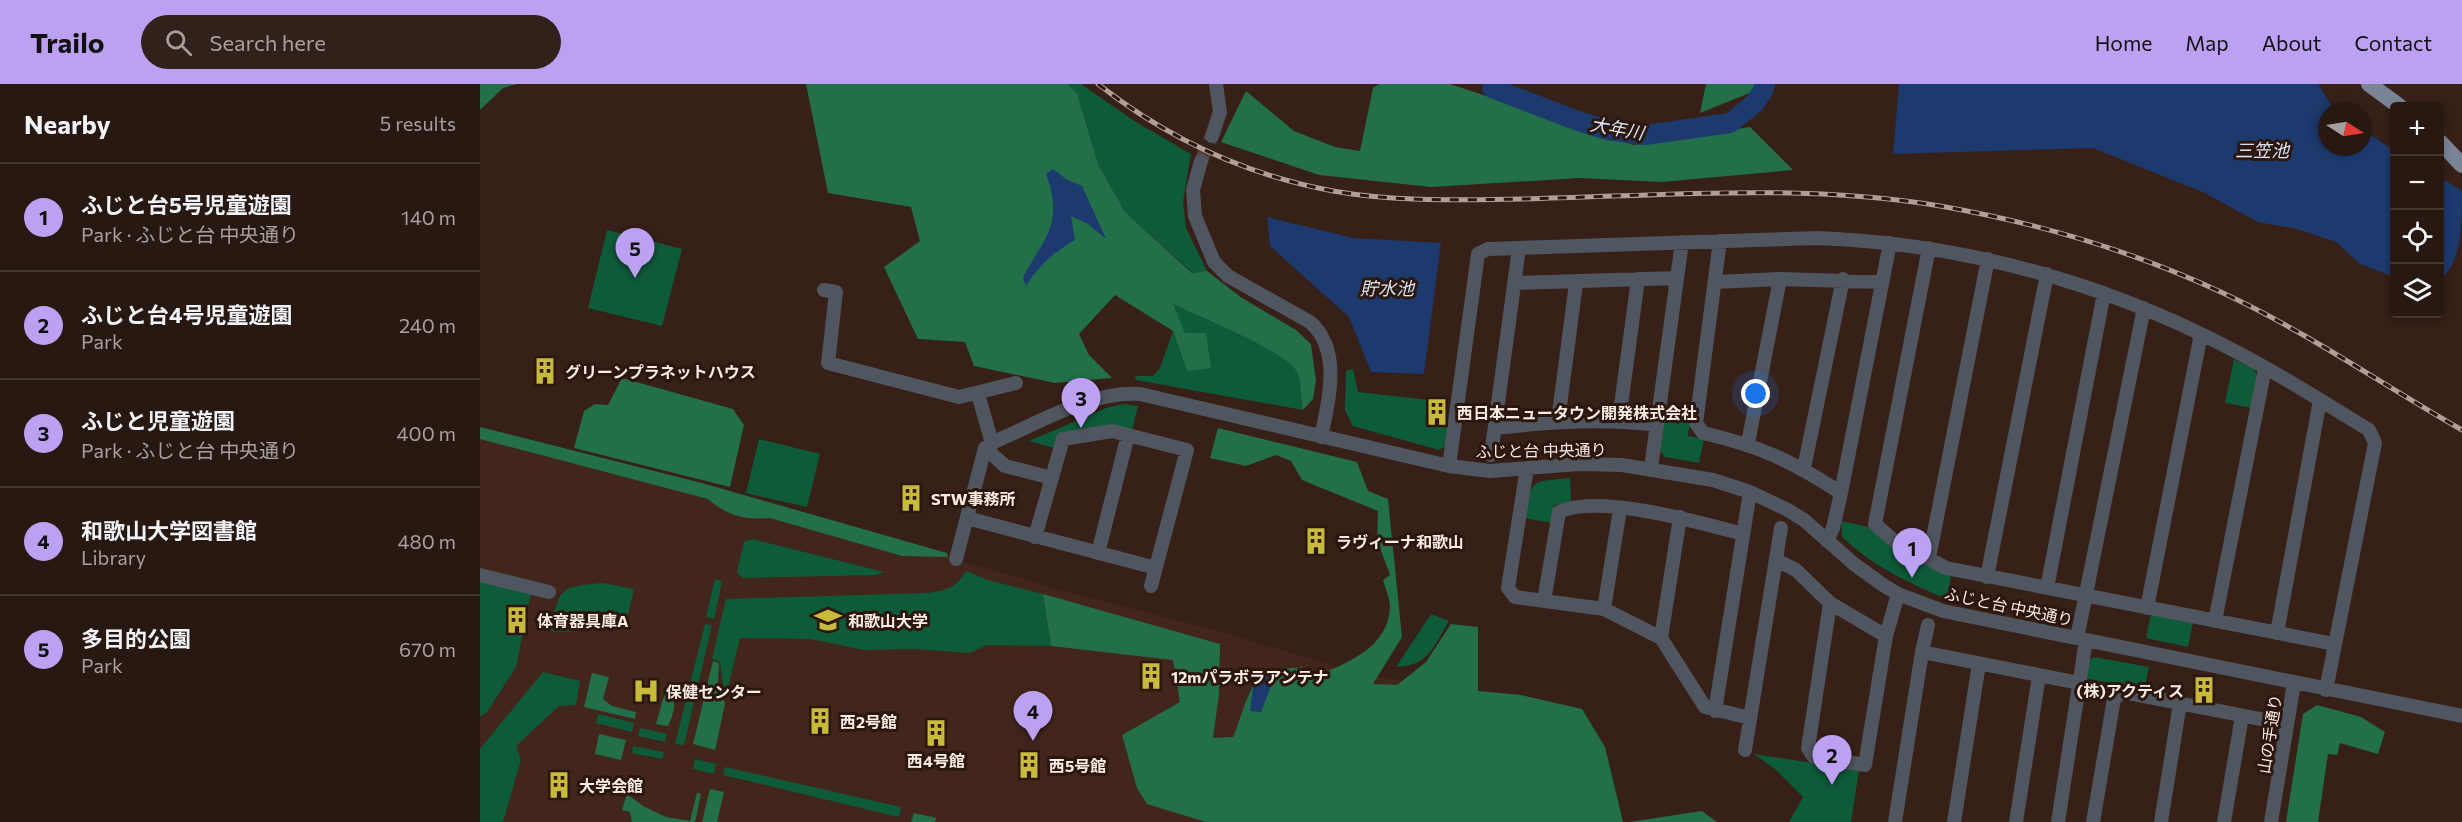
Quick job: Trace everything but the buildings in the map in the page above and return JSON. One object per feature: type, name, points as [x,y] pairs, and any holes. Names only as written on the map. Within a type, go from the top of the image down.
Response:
[{"type":"main road","points":[[2369,84],[2394,102]]},
{"type":"main road","points":[[2444,147],[2462,165]]},
{"type":"street","points":[[1212,136],[1220,112],[1216,84]]},
{"type":"street","points":[[1201,160],[1193,190],[1194,216],[1214,262],[1227,276],[1310,322],[1321,332],[1328,346],[1329,396],[1321,436]]},
{"type":"street","points":[[1449,466],[1478,254],[1488,249],[1817,238],[1929,248],[1988,259],[2047,274],[2144,308],[2201,334],[2265,368],[2369,430],[2375,443],[2326,690]]},
{"type":"street","points":[[1720,241],[1696,423],[1703,433],[1748,443],[1804,468],[1841,493]]},
{"type":"street","points":[[1651,468],[1682,242]]},
{"type":"street","points":[[1827,541],[1833,528],[1841,493],[1890,243]]},
{"type":"street","points":[[1491,455],[1519,248]]},
{"type":"street","points":[[1929,248],[1875,524],[1893,540],[1946,568],[2334,644]]},
{"type":"street","points":[[1929,558],[1988,259]]},
{"type":"street","points":[[1987,577],[2047,274]]},
{"type":"street","points":[[1515,283],[1576,283],[1677,278]]},
{"type":"street","points":[[1619,420],[1638,279]]},
{"type":"street","points":[[1715,282],[1780,279],[1843,279],[1881,282]]},
{"type":"street","points":[[1748,443],[1780,279]]},
{"type":"street","points":[[1804,468],[1843,279]]},
{"type":"street","points":[[1558,421],[1576,283]]},
{"type":"street","points":[[824,290],[836,292],[828,363],[959,397],[1016,383]]},
{"type":"street","points":[[2047,588],[2104,293]]},
{"type":"street","points":[[2058,822],[2079,683],[2085,596],[2144,308]]},
{"type":"street","points":[[2147,608],[2201,334]]},
{"type":"street","points":[[2215,621],[2265,368]]},
{"type":"street","name":"ふじと台 中央通り","points":[[989,446],[1097,398],[1123,393],[1156,397],[1449,466],[1490,471],[1579,464],[1651,468],[1713,480],[1750,492],[1804,520],[1854,564],[1898,594],[1943,611],[2294,683]]},
{"type":"street","points":[[978,394],[989,446],[1005,466],[1052,478]]},
{"type":"street","points":[[2277,633],[2320,400]]},
{"type":"street","points":[[1495,428],[1558,421],[1619,420],[1657,425]]},
{"type":"street","points":[[1035,537],[1063,440],[1112,431],[1187,450],[1151,586]]},
{"type":"street","points":[[1098,553],[1128,435]]},
{"type":"street","points":[[956,559],[989,446]]},
{"type":"street","points":[[1527,468],[1508,588],[1515,597],[1604,609],[1661,638],[1695,695],[1705,707],[1750,718]]},
{"type":"street","points":[[1715,711],[1750,492]]},
{"type":"street","points":[[1544,601],[1559,512],[1567,507],[1620,509],[1680,517],[1743,534]]},
{"type":"street","points":[[1604,609],[1620,509]]},
{"type":"street","points":[[1661,638],[1680,517]]},
{"type":"street","points":[[967,518],[1156,568]]},
{"type":"street","points":[[1745,750],[1781,528]]},
{"type":"street","points":[[1776,560],[1796,570],[1830,603],[1886,636]]},
{"type":"street","points":[[480,575],[549,592]]},
{"type":"street","points":[[1830,603],[1808,748],[1814,757],[1865,765],[1886,636],[1898,594]]},
{"type":"street","points":[[1895,822],[1928,626]]},
{"type":"street","points":[[1922,652],[2079,683]]},
{"type":"street","points":[[1954,822],[1980,664]]},
{"type":"street","points":[[2016,822],[2039,676]]},
{"type":"street","name":"山の手通り","points":[[2271,822],[2294,683],[2462,716]]},
{"type":"street","points":[[2093,822],[2114,699],[2122,692],[2286,724]]},
{"type":"street","points":[[2161,822],[2180,703]]},
{"type":"street","points":[[2224,822],[2242,716]]},
{"type":"shaded area","name":"和歌山大学","points":[[480,431],[806,515],[1071,593],[1215,630],[1355,672],[1528,706],[1600,822],[480,822]]},
{"type":"green space","points":[[480,84],[517,84],[503,88],[480,110]]},
{"type":"green space","points":[[806,84],[1068,84],[1077,93],[1098,164],[1125,212],[1192,273],[1207,271],[1242,298],[1296,330],[1311,344],[1316,381],[1313,399],[1303,410],[1298,374],[1279,356],[1173,304],[1185,333],[1206,333],[1211,368],[1187,371],[1173,331],[1115,295],[1079,334],[1089,355],[1112,378],[1055,383],[974,366],[965,342],[918,339],[884,267],[920,241],[911,207],[828,193]]},
{"type":"green space","points":[[1068,84],[1081,84],[1136,122],[1191,154],[1183,202],[1186,228],[1207,271],[1193,273],[1125,212],[1098,164],[1077,93]]},
{"type":"green space","points":[[1379,84],[1450,84],[1634,145],[1750,127],[1793,170],[1662,182],[1580,178],[1431,187],[1319,175],[1221,142],[1246,91],[1294,131],[1335,147],[1360,151],[1373,88]]},
{"type":"green space","points":[[1706,84],[1772,84],[1700,113]]},
{"type":"green space","points":[[607,230],[682,249],[662,326],[588,308]]},
{"type":"green space","points":[[1172,304],[1261,345],[1291,364],[1298,373],[1303,410],[1136,380],[1135,376],[1153,376],[1160,368],[1173,331],[1187,371],[1185,333]]},
{"type":"green space","points":[[2234,359],[2254,369],[2258,378],[2252,408],[2225,403]]},
{"type":"green space","points":[[1353,369],[1358,392],[1429,400],[1425,423],[1448,427],[1447,445],[1439,450],[1353,426],[1345,410],[1346,371]]},
{"type":"green space","points":[[622,378],[733,409],[744,425],[730,487],[574,448],[584,411],[595,404],[608,405]]},
{"type":"green space","points":[[1124,404],[1138,406],[1132,430],[1113,426],[1058,435],[1054,448],[1029,441],[1106,408]]},
{"type":"green space","points":[[1666,410],[1691,414],[1688,436],[1704,439],[1699,463],[1665,457],[1660,451]]},
{"type":"green space","points":[[480,427],[702,483],[947,553],[948,557],[902,556],[770,518],[737,516],[708,499],[480,439]]},
{"type":"green space","points":[[1218,428],[1357,462],[1368,491],[1388,499],[1402,637],[1373,684],[1397,685],[1426,662],[1451,624],[1478,627],[1478,691],[1521,695],[1582,709],[1605,747],[1623,822],[1206,822],[1147,804],[1137,788],[1122,735],[1180,702],[1173,660],[1051,646],[1043,594],[1220,644],[1219,694],[1213,738],[1233,737],[1246,700],[1262,676],[1281,669],[1302,667],[1316,676],[1328,671],[1364,652],[1382,633],[1388,621],[1390,604],[1383,580],[1390,575],[1377,540],[1378,511],[1302,480],[1291,461],[1276,455],[1246,466],[1210,458]]},
{"type":"green space","points":[[759,439],[820,454],[807,507],[746,493]]},
{"type":"green space","points":[[1570,478],[1571,503],[1554,505],[1551,523],[1525,518],[1529,495],[1535,484],[1547,480]]},
{"type":"green space","points":[[1841,521],[1868,527],[1910,557],[1951,575],[1947,599],[1905,580],[1866,557],[1842,537]]},
{"type":"green space","points":[[752,539],[884,572],[876,575],[742,578],[737,572],[744,542]]},
{"type":"green space","points":[[966,571],[988,580],[1043,594],[1051,646],[987,645],[969,653],[914,649],[864,650],[811,639],[740,638],[725,700],[720,662],[712,659],[726,599],[928,593],[950,587],[963,577]]},
{"type":"green space","points":[[480,577],[532,588],[516,667],[487,712],[480,717]]},
{"type":"green space","points":[[715,579],[722,581],[714,619],[706,617]]},
{"type":"green space","points":[[603,583],[634,589],[627,619],[614,617],[610,628],[567,632],[551,631],[557,606],[564,592],[577,586]]},
{"type":"green space","points":[[2151,613],[2193,622],[2188,647],[2146,638]]},
{"type":"green space","points":[[1431,614],[1449,621],[1434,647],[1416,663],[1396,667]]},
{"type":"green space","points":[[705,624],[712,625],[684,745],[675,744]]},
{"type":"green space","points":[[2094,657],[2149,667],[2144,690],[2085,678],[2088,661]]},
{"type":"green space","points":[[713,661],[719,663],[718,683],[725,704],[715,750],[693,744]]},
{"type":"green space","points":[[543,672],[580,681],[576,705],[559,706],[516,746],[521,760],[503,822],[480,822],[480,749]]},
{"type":"green space","points":[[592,673],[609,677],[603,699],[612,706],[636,712],[635,719],[584,707]]},
{"type":"green space","points":[[670,691],[674,704],[668,726],[656,724],[664,696]]},
{"type":"green space","points":[[2317,705],[2361,717],[2385,732],[2378,754],[2340,743],[2337,755],[2328,754],[2318,822],[2286,822],[2303,714]]},
{"type":"green space","points":[[598,714],[634,723],[632,732],[596,723]]},
{"type":"green space","points":[[640,728],[667,734],[665,742],[638,736]]},
{"type":"green space","points":[[599,734],[626,740],[621,760],[595,754]]},
{"type":"green space","points":[[633,746],[664,752],[662,759],[632,753]]},
{"type":"green space","points":[[1754,754],[1859,770],[1851,822],[1789,822],[1803,797],[1776,770]]},
{"type":"green space","points":[[695,759],[716,764],[714,774],[693,769]]},
{"type":"green space","points":[[725,767],[901,807],[899,817],[723,775]]},
{"type":"green space","points":[[710,789],[724,792],[717,822],[702,822]]},
{"type":"green space","points":[[697,793],[701,794],[695,822],[632,822],[630,812],[622,810],[627,794],[643,806],[666,817],[690,821]]},
{"type":"green space","points":[[1702,811],[1717,822],[1629,822]]},
{"type":"green space","points":[[914,813],[936,818],[935,822],[911,822]]},
{"type":"water","name":"三笠池","points":[[1899,84],[2318,84],[2329,102],[2318,102],[2318,156],[2372,156],[2372,135],[2390,148],[2390,275],[2360,264],[2336,242],[2297,229],[2258,222],[2205,193],[2093,148],[1893,154]]},
{"type":"water","points":[[1053,169],[1066,179],[1082,186],[1106,239],[1088,224],[1071,216],[1075,240],[1048,260],[1026,286],[1023,277],[1045,239],[1053,217],[1051,191],[1046,174]]},
{"type":"water","points":[[2444,180],[2462,191],[2461,228],[2457,253],[2444,275]]},
{"type":"water","name":"貯水池","points":[[1267,217],[1353,238],[1441,243],[1424,374],[1371,372],[1349,317],[1270,246]]},
{"type":"water","points":[[1265,671],[1275,675],[1261,712],[1250,711],[1254,681]]},
{"type":"waterway","name":"大年川","points":[[1492,88],[1607,130],[1645,135],[1730,123],[1754,104],[1765,84]]},
{"type":"tunnel","points":[[1201,161],[1212,136]]},
{"type":"railway","points":[[1098,84],[1152,121],[1209,152],[1269,175],[1356,195],[1450,200],[1731,193],[1836,195],[1940,206],[2049,230],[2155,264],[2254,308],[2462,430]]},
{"type":"place","name":"多目的公園","points":[[635,278]]},
{"type":"place","name":"グリーンプラネットハウス","points":[[545,371]]},
{"type":"place","name":"西日本ニュータウン開発株式会社","points":[[1437,412]]},
{"type":"place","name":"ふじと児童遊園","points":[[1081,428]]},
{"type":"place","name":"STW事務所","points":[[911,498]]},
{"type":"place","name":"ラヴィーナ和歌山","points":[[1316,541]]},
{"type":"place","name":"ふじと台5号児童遊園","points":[[1912,578]]},
{"type":"place","name":"体育器具庫A","points":[[517,620]]},
{"type":"place","name":"和歌山大学","points":[[828,620]]},
{"type":"place","name":"12mパラボラアンテナ","points":[[1151,676]]},
{"type":"place","name":"(株)アクティス","points":[[2204,690]]},
{"type":"place","name":"保健センター","points":[[646,691]]},
{"type":"place","name":"西2号館","points":[[820,721]]},
{"type":"place","name":"西4号館","points":[[936,733]]},
{"type":"place","name":"和歌山大学図書館","points":[[1033,741]]},
{"type":"place","name":"西5号館","points":[[1029,765]]},
{"type":"place","name":"大学会館","points":[[559,785]]},
{"type":"place","name":"ふじと台4号児童遊園","points":[[1832,785]]}]
